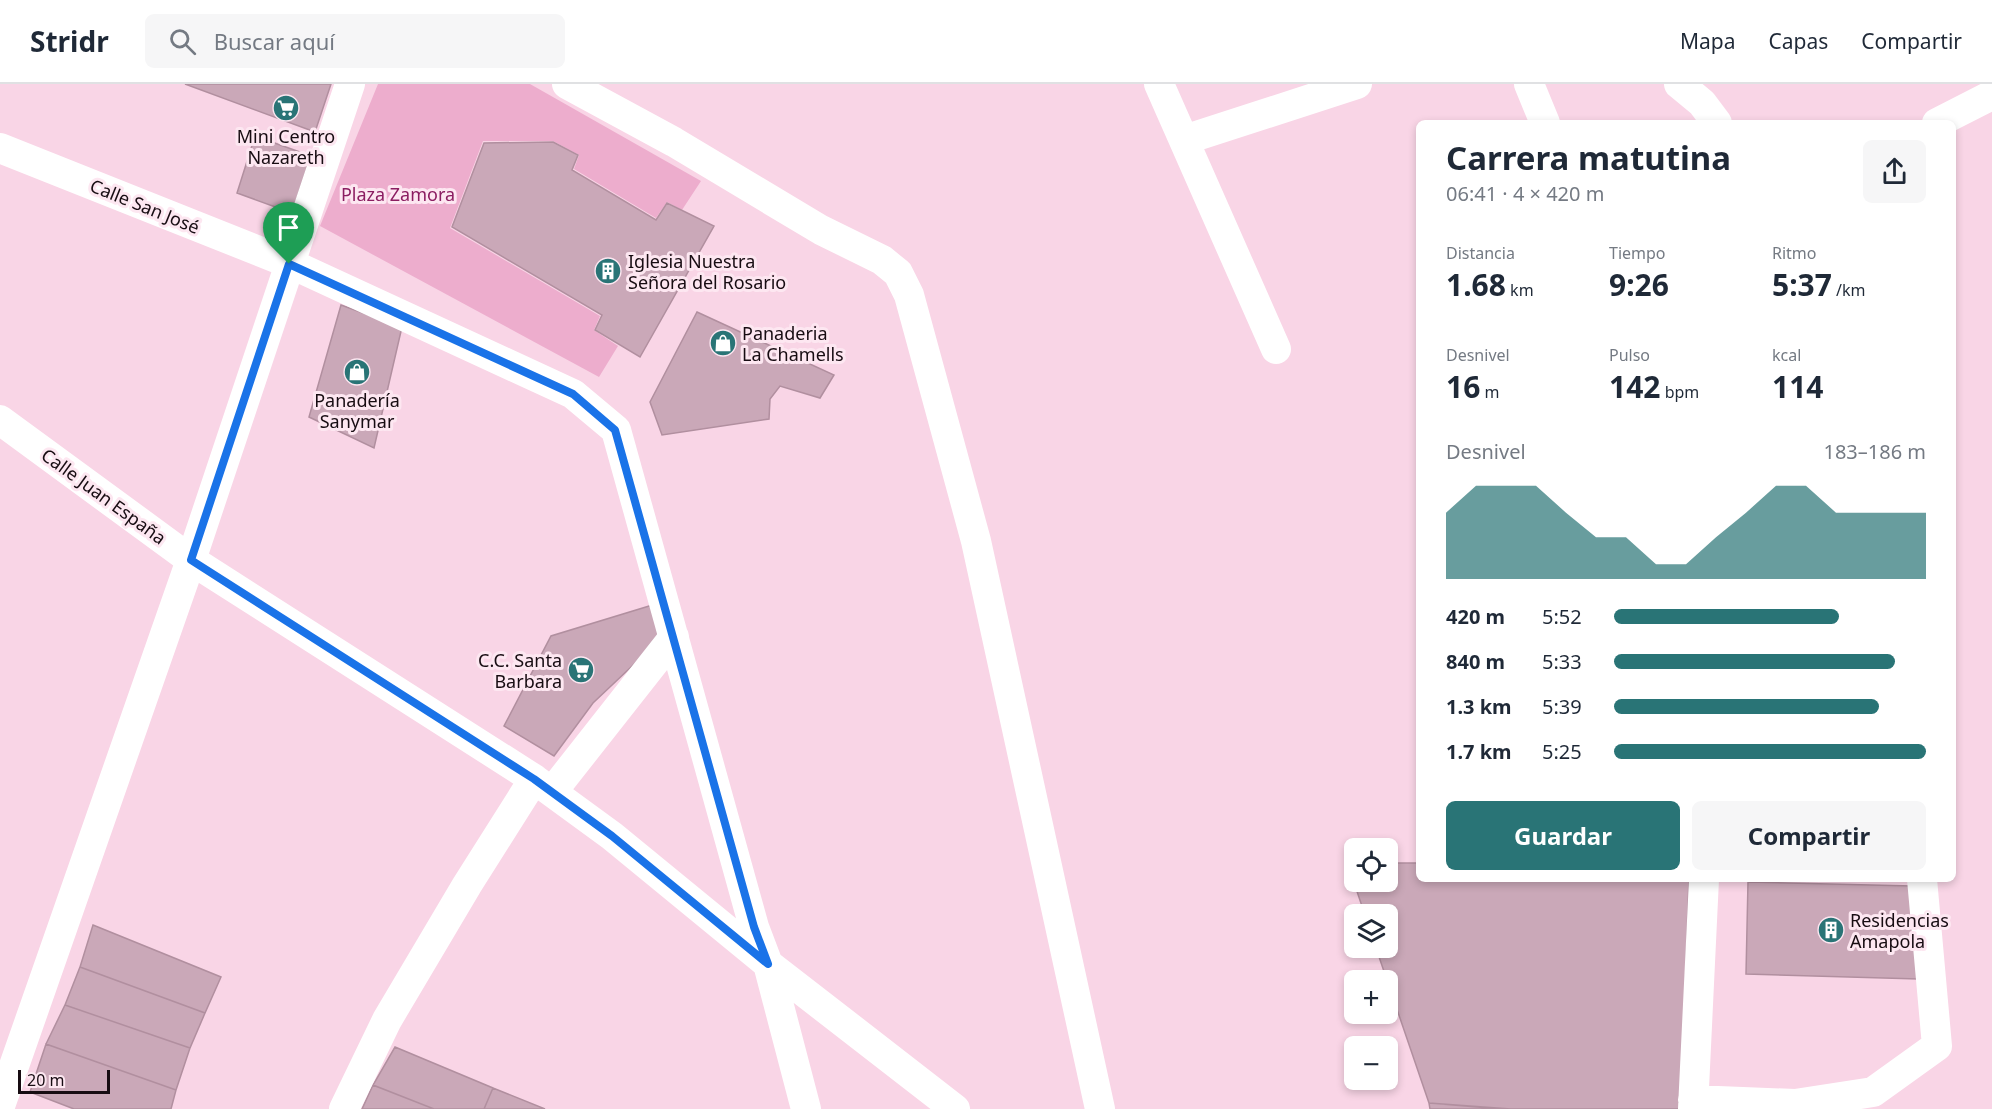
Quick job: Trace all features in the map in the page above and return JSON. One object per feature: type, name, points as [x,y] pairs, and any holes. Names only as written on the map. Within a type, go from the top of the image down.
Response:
[{"type":"street","points":[[0,1106],[191,560],[350,84]]},
{"type":"street","points":[[567,84],[674,142],[820,230],[882,260],[898,273],[909,295],[976,541],[1100,1109]]},
{"type":"street","points":[[1159,84],[1276,349]]},
{"type":"street","points":[[1184,140],[1357,84]]},
{"type":"street","points":[[1529,84],[1544,120]]},
{"type":"street","points":[[1679,84],[1702,103],[1715,120]]},
{"type":"street","points":[[1943,120],[1992,95]]},
{"type":"street","name":"Calle San José","points":[[0,148],[289,264],[573,394],[615,430],[754,927],[768,964],[806,1109]]},
{"type":"street","name":"Calle Juan España","points":[[0,420],[191,560],[543,786],[612,836],[768,964],[956,1109]]},
{"type":"street","points":[[344,1109],[387,1020],[467,885],[543,786],[674,637]]},
{"type":"street","points":[[1704,882],[1693,1105],[1795,1104],[1873,1092],[1937,1046],[1922,882]]},
{"type":"green space","name":"Plaza Zamora","points":[[378,84],[530,84],[701,181],[682,210],[667,202],[656,218],[574,169],[579,155],[553,141],[483,141],[450,228],[600,316],[594,330],[618,346],[599,377],[320,226]]},
{"type":"building","name":"Mini Centro Nazareth","points":[[185,84],[331,84],[315,132]]},
{"type":"building","points":[[255,136],[311,156],[292,213],[237,193]]},
{"type":"building","name":"Iglesia Nuestra Señora del Rosario","points":[[553,142],[578,155],[572,170],[656,220],[667,203],[714,226],[640,357],[595,330],[602,315],[452,227],[484,143]]},
{"type":"building","name":"Panadería Sanymar","points":[[341,305],[402,327],[374,448],[309,417]]},
{"type":"building","name":"Panaderia La Chamells","points":[[697,312],[834,375],[820,398],[780,386],[770,399],[769,419],[662,435],[650,402]]},
{"type":"building","name":"C.C. Santa Barbara","points":[[659,603],[665,635],[593,703],[554,756],[504,726],[551,636]]},
{"type":"building","points":[[1398,863],[1416,863],[1416,882],[1689,882],[1681,1109],[1511,1109],[1429,1103],[1398,1012],[1398,970],[1384,970],[1379,958],[1398,958],[1398,904],[1361,904],[1357,892],[1398,892]]},
{"type":"building","name":"Residencias Amapola","points":[[1748,882],[1912,886],[1918,979],[1746,974]]},
{"type":"building","points":[[93,925],[221,977],[205,1013],[80,967]]},
{"type":"building","points":[[80,967],[205,1013],[190,1048],[65,1005]]},
{"type":"building","points":[[65,1005],[190,1048],[176,1090],[46,1044]]},
{"type":"building","points":[[46,1044],[176,1090],[171,1109],[74,1109],[30,1092]]},
{"type":"building","points":[[395,1047],[493,1088],[484,1109],[434,1109],[373,1085]]},
{"type":"building","points":[[373,1085],[434,1109],[362,1109]]},
{"type":"building","points":[[493,1088],[545,1109],[484,1109]]},
{"type":"building","points":[[1429,1103],[1501,1109],[1430,1109]]},
{"type":"place","name":"Mini Centro Nazareth","points":[[286,108]]},
{"type":"place","name":"Iglesia Nuestra Señora del Rosario","points":[[608,271]]},
{"type":"place","name":"Panaderia La Chamells","points":[[723,343]]},
{"type":"place","name":"Panadería Sanymar","points":[[357,372]]},
{"type":"place","name":"C.C. Santa Barbara","points":[[581,670]]},
{"type":"place","name":"Residencias Amapola","points":[[1831,930]]},
{"type":"route","points":[[289,264],[573,394],[615,430],[754,927],[768,964],[612,836],[534,779],[191,560],[289,264]]}]
